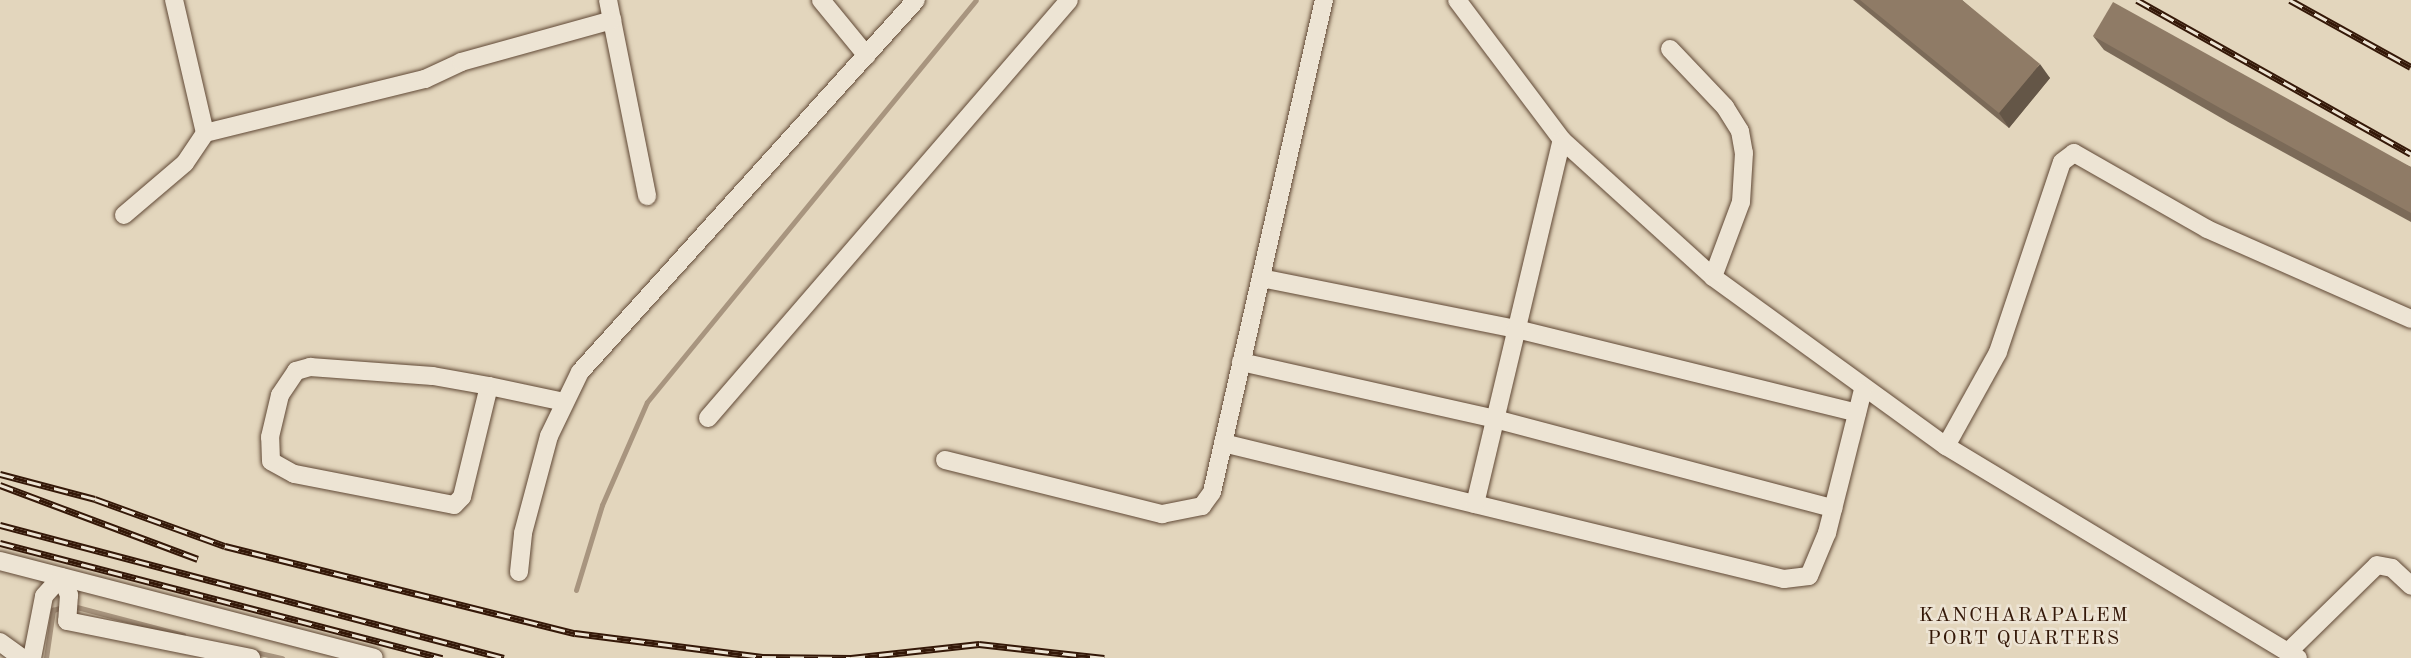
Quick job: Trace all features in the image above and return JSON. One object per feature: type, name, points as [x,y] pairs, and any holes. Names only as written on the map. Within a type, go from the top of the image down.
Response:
[{"type":"street","points":[[174,0],[206,134]]},
{"type":"street","points":[[608,0],[647,196]]},
{"type":"street","points":[[821,0],[867,56]]},
{"type":"street","points":[[519,572],[549,436],[564,402],[601,344],[916,0]]},
{"type":"street","points":[[708,418],[1069,0]]},
{"type":"street","points":[[945,460],[1162,514],[1183,513],[1202,506],[1212,492],[1324,0]]},
{"type":"street","points":[[1457,0],[1562,140],[1713,277],[1863,390],[1946,446],[2293,655],[2377,565],[2392,568],[2411,586]]},
{"type":"street","points":[[124,215],[185,163],[206,134],[425,79],[461,62],[612,20]]},
{"type":"street","points":[[1670,49],[1725,107],[1740,131],[1744,153],[1741,202],[1713,277]]},
{"type":"street","points":[[1474,504],[1562,140]]},
{"type":"street","points":[[1946,446],[2003,341],[2062,162],[2074,153],[2207,229],[2411,319]]},
{"type":"street","points":[[1261,278],[1516,329],[1857,413]]},
{"type":"street","points":[[1241,362],[1495,419],[1833,508]]},
{"type":"street","points":[[489,386],[462,496],[454,505],[294,474],[272,461],[270,437],[280,395],[296,371],[327,365],[489,386],[564,402]]},
{"type":"street","points":[[1223,442],[1784,579],[1809,576],[1833,508],[1863,390]]},
{"type":"street","points":[[0,561],[374,658]]},
{"type":"street","points":[[61,577],[69,595],[67,621],[251,658]]},
{"type":"street","points":[[32,658],[44,596],[61,577]]},
{"type":"street","points":[[0,642],[22,658]]},
{"type":"building","points":[[1860,0],[1962,0],[2040,64],[1999,113]]},
{"type":"building","points":[[2113,2],[2411,167],[2411,213],[2093,36]]},
{"type":"waterway","points":[[576,590],[602,505],[647,402],[976,0]]},
{"type":"waterway","points":[[46,658],[53,610],[69,605],[183,635]]},
{"type":"waterway","points":[[251,651],[282,658]]},
{"type":"railway","points":[[2137,0],[2411,154]]},
{"type":"railway","points":[[2290,0],[2411,67]]},
{"type":"railway","points":[[0,474],[95,499],[225,546],[575,633],[762,657],[851,658],[979,644],[1104,658]]},
{"type":"railway","points":[[0,485],[198,559]]},
{"type":"railway","points":[[0,525],[504,658]]},
{"type":"railway","points":[[0,543],[442,658]]},
{"type":"district","name":"KANCHARAPALEM PORT QUARTERS","points":[[2024,628]]}]
